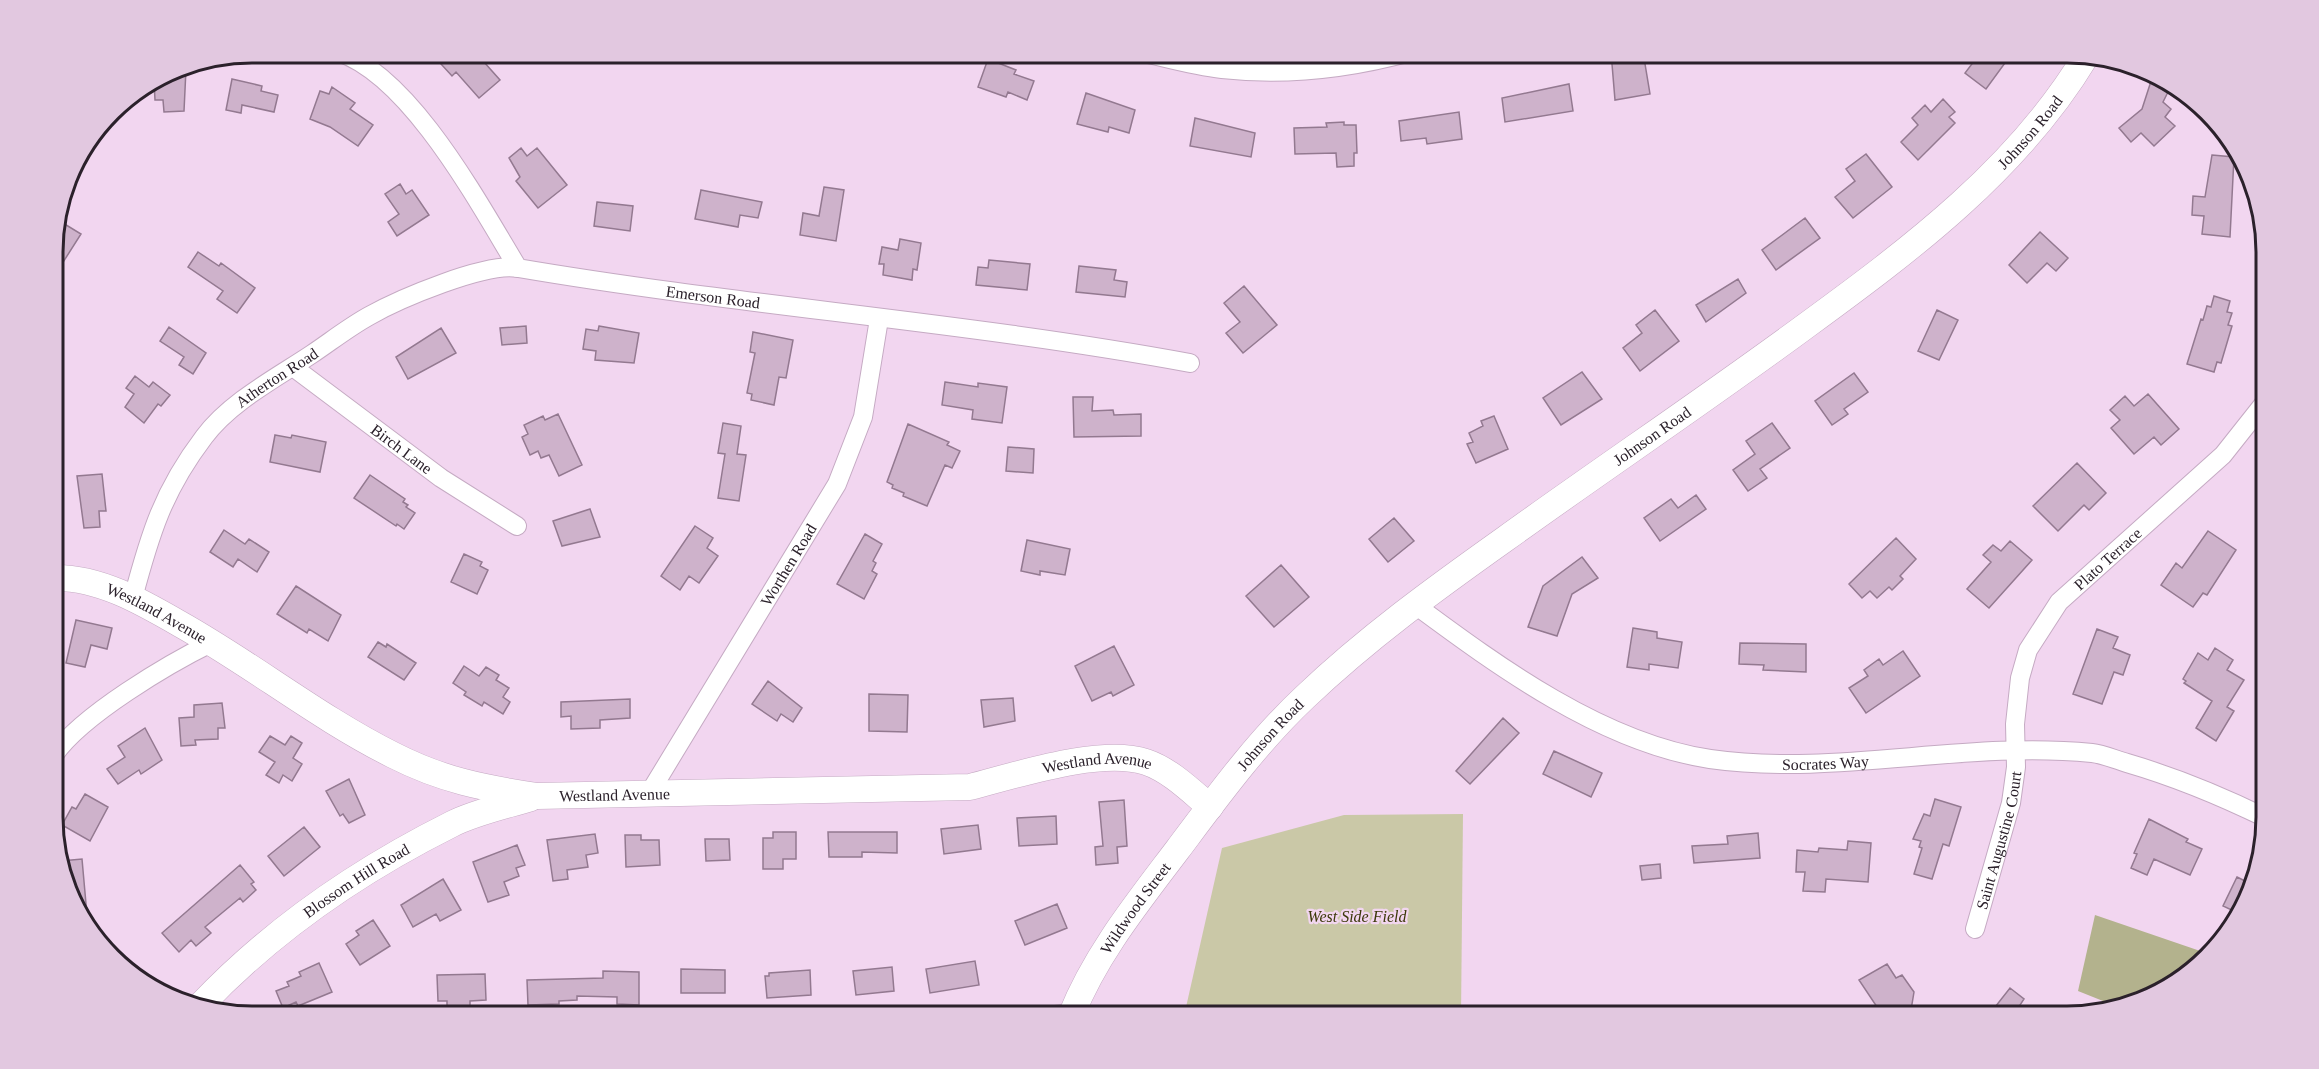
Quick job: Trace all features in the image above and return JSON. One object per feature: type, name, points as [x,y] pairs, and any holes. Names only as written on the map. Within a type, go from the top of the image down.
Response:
[{"type":"street","points":[[362,63],[399,96],[436,138],[518,268]]},
{"type":"street","points":[[1192,63],[1221,69],[1308,72],[1370,63]]},
{"type":"street","name":"Johnson Road","points":[[1210,807],[1231,779],[1302,700],[1355,651],[1414,604],[1864,283],[1958,208],[2029,135],[2081,63]]},
{"type":"street","name":"Atherton Road","points":[[133,598],[148,539],[166,494],[205,435],[234,408],[368,316],[468,274],[506,265],[518,268]]},
{"type":"street","name":"Emerson Road","points":[[518,268],[593,281],[1017,336],[1190,363]]},
{"type":"street","name":"Worthen Road","points":[[650,792],[837,484],[863,417],[879,319]]},
{"type":"street","name":"Birch Lane","points":[[293,367],[441,478],[516,526]]},
{"type":"street","name":"Plato Terrace","points":[[2017,750],[2015,724],[2020,678],[2028,650],[2044,623],[2059,602],[2223,455],[2256,413]]},
{"type":"street","name":"Westland Avenue","points":[[63,579],[91,582],[133,598],[213,642],[318,712],[392,755],[442,778],[477,787],[537,796],[970,787],[1033,771],[1117,756],[1147,763],[1164,772],[1210,807]]},
{"type":"street","name":"Socrates Way","points":[[1414,604],[1542,693],[1628,735],[1709,759],[1770,764],[1842,763],[2017,750],[2094,753],[2180,781],[2256,814]]},
{"type":"street","points":[[63,743],[90,718],[213,642]]},
{"type":"street","name":"Saint Augustine Court","points":[[1975,929],[2011,802],[2017,750]]},
{"type":"street","name":"Blossom Hill Road","points":[[206,1000],[278,934],[358,878],[454,822],[537,796]]},
{"type":"street","name":"Wildwood Street","points":[[1069,1006],[1106,948],[1210,807]]},
{"type":"green space","name":"West Side Field","points":[[1463,814],[1461,1006],[1186,1006],[1222,848],[1344,815]]},
{"type":"green space","points":[[2095,915],[2201,951],[2182,967],[2151,987],[2128,996],[2105,1002],[2078,991]]},
{"type":"building","points":[[440,63],[485,63],[500,80],[479,98],[456,72],[452,76]]},
{"type":"building","points":[[987,63],[998,63],[1016,70],[1014,74],[1034,81],[1027,100],[1008,92],[1006,97],[978,87]]},
{"type":"building","points":[[1612,63],[1645,63],[1650,94],[1615,100]]},
{"type":"building","points":[[1973,63],[2005,63],[1986,89],[1965,73]]},
{"type":"building","points":[[186,75],[184,111],[164,112],[163,100],[155,100],[154,90]]},
{"type":"building","points":[[232,79],[262,86],[261,91],[278,95],[274,112],[242,105],[241,113],[226,110]]},
{"type":"building","points":[[2151,82],[2168,92],[2163,102],[2171,109],[2165,117],[2175,126],[2154,146],[2141,133],[2131,142],[2119,128],[2142,109]]},
{"type":"building","points":[[1569,84],[1573,111],[1505,122],[1502,98]]},
{"type":"building","points":[[332,87],[355,103],[350,109],[373,125],[358,146],[330,127],[310,119],[320,91],[329,94]]},
{"type":"building","points":[[1086,93],[1135,110],[1129,133],[1109,127],[1108,132],[1077,124]]},
{"type":"building","points":[[1943,99],[1955,112],[1949,117],[1955,123],[1918,160],[1901,142],[1918,125],[1912,118],[1925,105],[1931,112]]},
{"type":"building","points":[[1459,112],[1462,139],[1427,144],[1426,138],[1401,141],[1399,121]]},
{"type":"building","points":[[1195,118],[1255,133],[1251,157],[1190,146]]},
{"type":"building","points":[[1344,122],[1344,125],[1356,125],[1357,153],[1354,153],[1354,166],[1337,167],[1336,153],[1295,154],[1294,128],[1327,127],[1326,123]]},
{"type":"building","points":[[521,148],[527,156],[537,148],[567,185],[538,208],[516,181],[520,177],[509,158]]},
{"type":"building","points":[[1866,154],[1892,187],[1853,218],[1835,197],[1855,181],[1846,169]]},
{"type":"building","points":[[2212,155],[2231,157],[2234,162],[2230,237],[2202,234],[2204,216],[2192,215],[2193,196],[2205,197]]},
{"type":"building","points":[[400,184],[406,194],[412,190],[429,215],[397,236],[388,222],[399,214],[385,194]]},
{"type":"building","points":[[824,187],[844,190],[836,241],[800,235],[803,213],[819,216]]},
{"type":"building","points":[[701,190],[762,202],[758,218],[740,215],[738,227],[695,219]]},
{"type":"building","points":[[597,202],[633,206],[630,231],[594,226]]},
{"type":"building","points":[[1805,218],[1820,238],[1776,270],[1762,250]]},
{"type":"building","points":[[65,225],[81,234],[63,262]]},
{"type":"building","points":[[2040,232],[2068,258],[2056,271],[2047,263],[2027,283],[2009,265]]},
{"type":"building","points":[[900,239],[921,243],[917,270],[913,269],[912,280],[883,275],[884,264],[879,264],[882,247],[898,250]]},
{"type":"building","points":[[198,252],[219,266],[221,263],[255,288],[237,313],[217,299],[223,291],[188,267]]},
{"type":"building","points":[[989,260],[1030,264],[1027,290],[976,285],[978,267],[988,268]]},
{"type":"building","points":[[1079,266],[1116,270],[1114,280],[1127,282],[1125,297],[1076,292]]},
{"type":"building","points":[[1738,279],[1746,293],[1706,322],[1696,305]]},
{"type":"building","points":[[1244,286],[1277,325],[1243,353],[1226,333],[1240,322],[1224,303]]},
{"type":"building","points":[[2214,296],[2230,301],[2227,312],[2232,313],[2228,325],[2232,326],[2221,363],[2217,362],[2214,372],[2187,364],[2201,319],[2203,320],[2207,306],[2211,307]]},
{"type":"building","points":[[1655,310],[1679,341],[1640,371],[1623,348],[1642,333],[1636,325]]},
{"type":"building","points":[[1937,310],[1958,320],[1939,360],[1918,351]]},
{"type":"building","points":[[526,326],[527,343],[502,345],[500,328]]},
{"type":"building","points":[[599,326],[639,333],[634,363],[595,360],[596,351],[583,349],[586,329],[598,331]]},
{"type":"building","points":[[169,327],[206,353],[193,374],[179,365],[184,357],[160,341]]},
{"type":"building","points":[[441,328],[456,353],[408,379],[396,357]]},
{"type":"building","points":[[753,332],[793,340],[786,378],[779,377],[774,405],[751,400],[752,394],[747,393],[755,353],[750,352]]},
{"type":"building","points":[[1582,372],[1602,399],[1561,425],[1543,398]]},
{"type":"building","points":[[1854,373],[1868,392],[1844,409],[1848,414],[1832,425],[1815,401]]},
{"type":"building","points":[[135,376],[149,387],[153,382],[170,395],[161,406],[158,404],[144,423],[125,407],[134,394],[126,388]]},
{"type":"building","points":[[945,382],[978,387],[978,383],[1007,387],[1002,423],[972,419],[973,410],[942,405]]},
{"type":"building","points":[[2148,394],[2179,429],[2161,445],[2154,437],[2134,454],[2111,428],[2120,420],[2110,410],[2125,396],[2134,406]]},
{"type":"building","points":[[1073,397],[1093,397],[1092,411],[1113,410],[1114,415],[1141,414],[1141,436],[1074,437]]},
{"type":"building","points":[[558,414],[582,465],[559,476],[549,455],[541,458],[538,451],[530,455],[522,437],[528,434],[524,425],[543,416],[545,420]]},
{"type":"building","points":[[1494,416],[1508,449],[1476,463],[1467,444],[1473,442],[1469,433],[1483,426],[1481,421]]},
{"type":"building","points":[[723,423],[741,426],[737,454],[746,455],[739,501],[718,498],[725,454],[718,453]]},
{"type":"building","points":[[1772,423],[1790,448],[1760,469],[1767,478],[1748,491],[1733,470],[1755,454],[1746,441]]},
{"type":"building","points":[[908,424],[949,442],[947,445],[960,451],[952,468],[945,465],[927,506],[903,496],[904,493],[892,488],[893,485],[887,482]]},
{"type":"building","points":[[275,435],[291,438],[292,435],[326,442],[320,472],[270,462]]},
{"type":"building","points":[[1008,447],[1034,449],[1033,473],[1006,471]]},
{"type":"building","points":[[2077,463],[2106,493],[2089,510],[2084,505],[2058,531],[2033,506]]},
{"type":"building","points":[[102,474],[106,511],[99,511],[100,527],[84,528],[77,476]]},
{"type":"building","points":[[370,475],[405,499],[403,502],[408,505],[406,507],[415,513],[404,529],[354,498]]},
{"type":"building","points":[[1696,495],[1706,509],[1660,541],[1644,518],[1671,499],[1678,508]]},
{"type":"building","points":[[590,509],[600,537],[562,546],[553,521]]},
{"type":"building","points":[[1394,518],[1414,541],[1388,562],[1369,539]]},
{"type":"building","points":[[695,526],[713,538],[707,548],[718,556],[699,583],[689,576],[680,590],[661,576]]},
{"type":"building","points":[[224,530],[245,544],[249,539],[269,552],[257,572],[238,559],[233,567],[210,552]]},
{"type":"building","points":[[2208,531],[2236,550],[2207,595],[2203,593],[2193,607],[2161,585],[2176,563],[2182,568]]},
{"type":"building","points":[[865,534],[882,544],[873,561],[876,563],[872,571],[877,574],[864,599],[837,584]]},
{"type":"building","points":[[1896,538],[1916,559],[1900,576],[1903,579],[1892,590],[1889,587],[1877,598],[1870,591],[1862,598],[1849,584]]},
{"type":"building","points":[[1027,540],[1070,549],[1065,575],[1040,571],[1040,575],[1021,571]]},
{"type":"building","points":[[2010,541],[2032,560],[1989,608],[1967,589],[1991,562],[1983,555],[1993,545],[2001,551]]},
{"type":"building","points":[[464,554],[482,562],[480,566],[488,570],[477,594],[451,582]]},
{"type":"building","points":[[1582,557],[1598,578],[1572,594],[1557,636],[1528,627],[1543,586]]},
{"type":"building","points":[[1281,565],[1309,597],[1274,627],[1246,596]]},
{"type":"building","points":[[296,586],[341,615],[328,641],[309,629],[307,633],[277,614]]},
{"type":"building","points":[[76,620],[112,628],[107,649],[91,645],[85,667],[66,663]]},
{"type":"building","points":[[1633,628],[1657,632],[1657,638],[1682,642],[1678,668],[1649,664],[1649,670],[1627,667]]},
{"type":"building","points":[[2097,629],[2118,637],[2113,648],[2130,655],[2123,675],[2114,672],[2102,704],[2073,694]]},
{"type":"building","points":[[378,642],[386,647],[387,644],[416,663],[404,680],[368,657]]},
{"type":"building","points":[[1740,643],[1806,644],[1806,672],[1763,670],[1764,665],[1739,664]]},
{"type":"building","points":[[1114,646],[1134,685],[1113,696],[1111,692],[1092,701],[1075,666]]},
{"type":"building","points":[[2215,648],[2233,660],[2227,670],[2244,680],[2227,707],[2234,711],[2216,741],[2196,728],[2212,701],[2184,683],[2186,681],[2183,679],[2198,653],[2208,660]]},
{"type":"building","points":[[1903,651],[1920,676],[1866,713],[1849,688],[1868,676],[1864,670],[1879,659],[1883,665]]},
{"type":"building","points":[[464,666],[479,676],[486,667],[499,675],[496,680],[509,688],[503,697],[510,702],[503,714],[484,702],[482,706],[464,695],[466,692],[453,683]]},
{"type":"building","points":[[768,681],[802,708],[793,722],[781,714],[777,721],[752,704]]},
{"type":"building","points":[[869,694],[908,695],[907,732],[869,731]]},
{"type":"building","points":[[1013,698],[1015,721],[984,727],[981,700]]},
{"type":"building","points":[[630,699],[630,718],[600,720],[600,728],[571,729],[571,716],[561,717],[561,702]]},
{"type":"building","points":[[222,703],[225,728],[218,728],[218,739],[195,740],[196,745],[181,746],[179,718],[194,717],[194,705]]},
{"type":"building","points":[[1503,718],[1519,733],[1470,784],[1456,771]]},
{"type":"building","points":[[145,728],[162,760],[141,774],[139,770],[118,784],[107,769],[125,757],[118,746]]},
{"type":"building","points":[[270,736],[285,745],[291,736],[302,743],[293,758],[302,764],[292,781],[283,775],[279,783],[266,775],[275,762],[259,752]]},
{"type":"building","points":[[1554,751],[1602,773],[1591,797],[1543,774]]},
{"type":"building","points":[[349,779],[365,815],[349,823],[343,814],[340,816],[326,791]]},
{"type":"building","points":[[85,794],[108,807],[90,841],[64,826],[72,807],[76,809]]},
{"type":"building","points":[[1935,799],[1961,807],[1949,846],[1943,844],[1932,879],[1914,874],[1922,848],[1919,847],[1921,841],[1913,839],[1924,814],[1930,816]]},
{"type":"building","points":[[1124,800],[1127,846],[1117,847],[1118,863],[1096,865],[1095,847],[1103,846],[1099,802]]},
{"type":"building","points":[[1056,816],[1057,844],[1019,846],[1017,818]]},
{"type":"building","points":[[2149,819],[2188,839],[2186,842],[2202,849],[2190,875],[2154,859],[2147,875],[2131,868],[2137,854],[2134,853]]},
{"type":"building","points":[[978,825],[981,849],[944,854],[941,829]]},
{"type":"building","points":[[304,827],[320,847],[284,876],[268,856]]},
{"type":"building","points":[[773,832],[796,832],[796,859],[783,859],[783,869],[763,869],[763,838],[773,838]]},
{"type":"building","points":[[828,832],[897,832],[897,853],[862,852],[862,857],[829,857]]},
{"type":"building","points":[[1758,833],[1760,858],[1694,863],[1692,846],[1728,844],[1727,836]]},
{"type":"building","points":[[595,834],[598,853],[586,855],[588,867],[567,870],[568,879],[553,881],[547,840]]},
{"type":"building","points":[[625,835],[641,835],[641,840],[659,840],[660,865],[626,867]]},
{"type":"building","points":[[705,839],[729,839],[730,860],[706,861]]},
{"type":"building","points":[[1848,841],[1871,843],[1868,882],[1826,879],[1825,892],[1803,891],[1805,872],[1796,872],[1797,850],[1818,852],[1819,848],[1847,850]]},
{"type":"building","points":[[517,845],[525,865],[516,868],[519,876],[504,882],[509,895],[488,902],[473,862]]},
{"type":"building","points":[[82,859],[86,909],[77,890],[68,860]]},
{"type":"building","points":[[1660,864],[1661,878],[1642,880],[1640,866]]},
{"type":"building","points":[[240,865],[254,882],[251,884],[256,890],[243,902],[240,898],[205,927],[211,933],[196,946],[191,940],[179,952],[162,933]]},
{"type":"building","points":[[2237,877],[2245,881],[2232,910],[2223,906]]},
{"type":"building","points":[[443,879],[461,910],[440,921],[436,914],[413,927],[401,905]]},
{"type":"building","points":[[1057,904],[1067,928],[1025,945],[1015,921]]},
{"type":"building","points":[[373,920],[390,946],[360,965],[346,944],[359,935],[356,931]]},
{"type":"building","points":[[975,961],[979,985],[930,993],[926,969]]},
{"type":"building","points":[[319,963],[332,992],[298,1006],[296,1002],[282,1006],[276,991],[289,986],[287,982],[301,976],[299,972]]},
{"type":"building","points":[[1887,964],[1896,978],[1902,975],[1914,992],[1912,1006],[1876,1006],[1859,980]]},
{"type":"building","points":[[892,967],[894,991],[856,995],[853,971]]},
{"type":"building","points":[[681,969],[725,970],[725,993],[681,993]]},
{"type":"building","points":[[810,970],[811,995],[767,998],[765,976],[769,976],[769,973]]},
{"type":"building","points":[[603,971],[639,972],[639,1005],[617,1004],[617,997],[577,996],[577,1000],[559,1001],[559,1004],[528,1005],[527,980],[603,978]]},
{"type":"building","points":[[485,974],[486,1000],[470,1001],[470,1006],[447,1006],[447,1001],[438,1001],[437,975]]},
{"type":"building","points":[[2010,988],[2024,999],[2021,1006],[1996,1006]]}]
